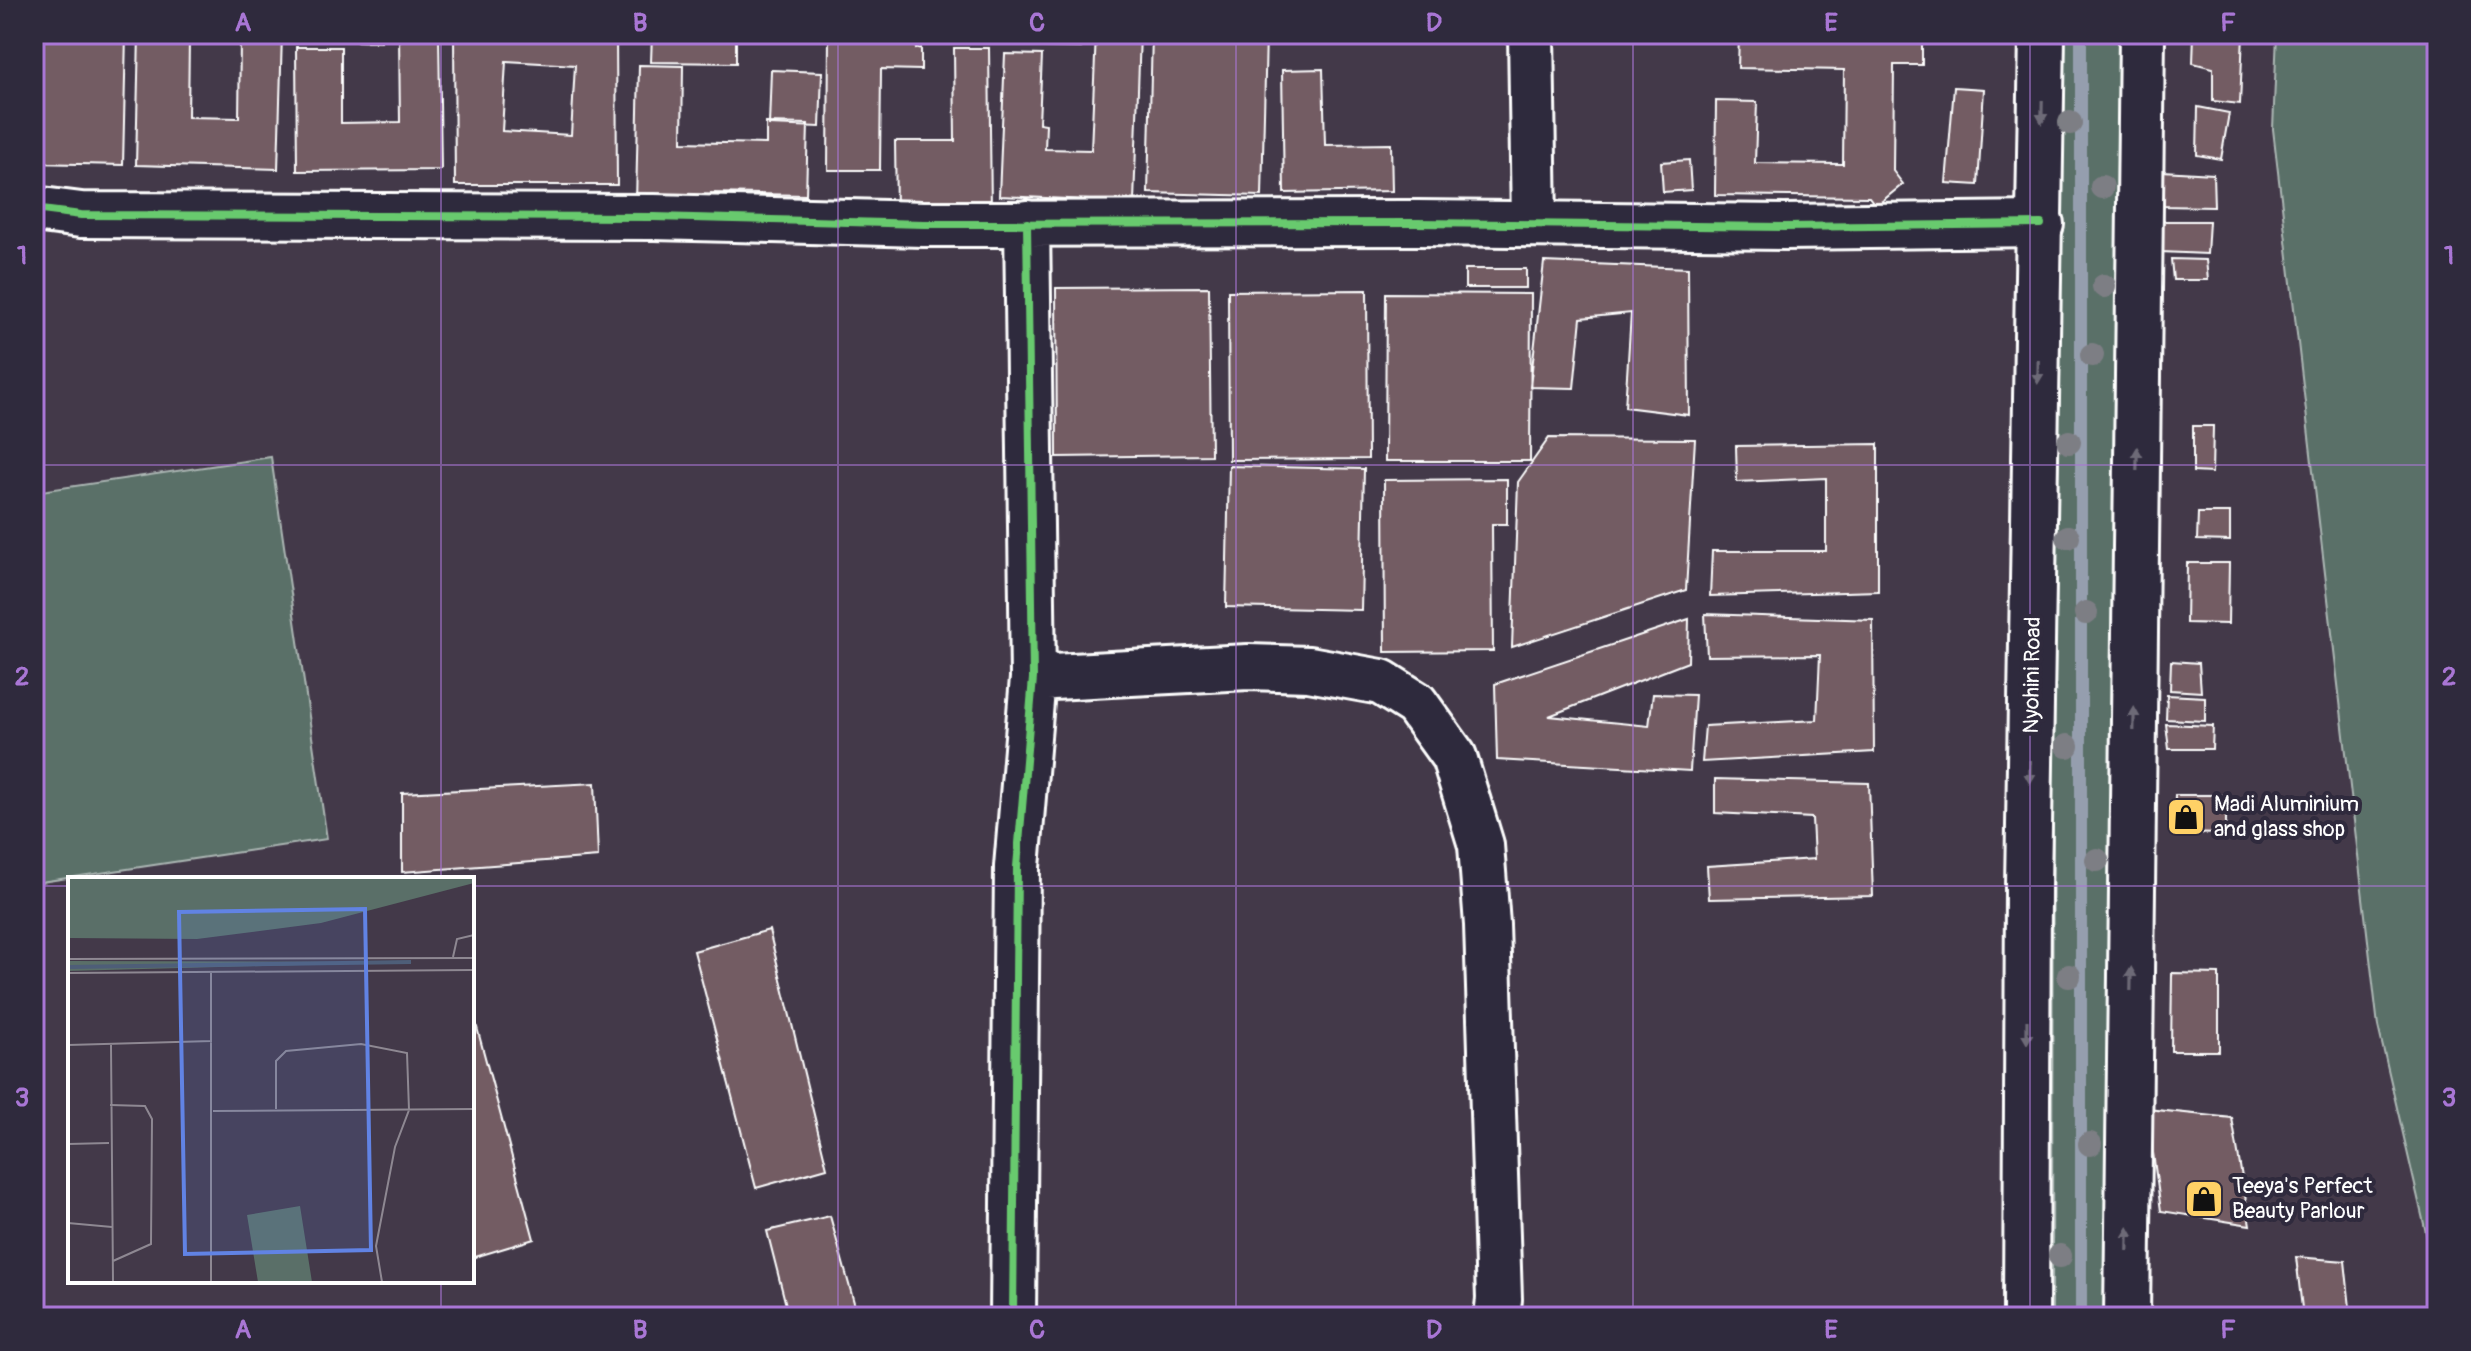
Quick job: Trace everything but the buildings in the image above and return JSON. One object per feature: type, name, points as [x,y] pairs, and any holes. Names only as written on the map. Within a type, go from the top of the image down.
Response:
[{"type":"street","points":[[1531,34],[1534,224]]},
{"type":"street","name":"Nyohini Road","points":[[2026,1317],[2028,886],[2042,34]]},
{"type":"street","points":[[2127,1317],[2142,34]]},
{"type":"street","points":[[34,209],[81,215],[484,215],[1027,223],[1784,227],[2041,224]]},
{"type":"street","points":[[1013,1317],[1017,867],[1033,678],[1027,223]]},
{"type":"street","points":[[1033,678],[1248,667],[1309,669],[1381,682],[1416,704],[1454,757],[1481,845],[1487,925],[1496,1182],[1497,1317]]},
{"type":"green space","points":[[2061,34],[2122,34],[2108,1317],[2052,1317],[2053,681]]},
{"type":"green space","points":[[2277,34],[2437,34],[2437,1280],[2378,1026],[2273,129]]},
{"type":"green space","points":[[271,457],[327,839],[34,883],[34,492]]},
{"type":"waterway","points":[[2081,34],[2081,1317]]},
{"type":"cycle path","points":[[34,209],[81,215],[654,217],[924,224],[1417,223],[1784,227],[2041,224]]},
{"type":"cycle path","points":[[1013,1317],[1017,867],[1033,678],[1027,223]]},
{"type":"place","name":"Madi Aluminium and glass shop","points":[[2186,817]]},
{"type":"place","name":"Teeya's Perfect Beauty Parlour","points":[[2204,1199]]}]
